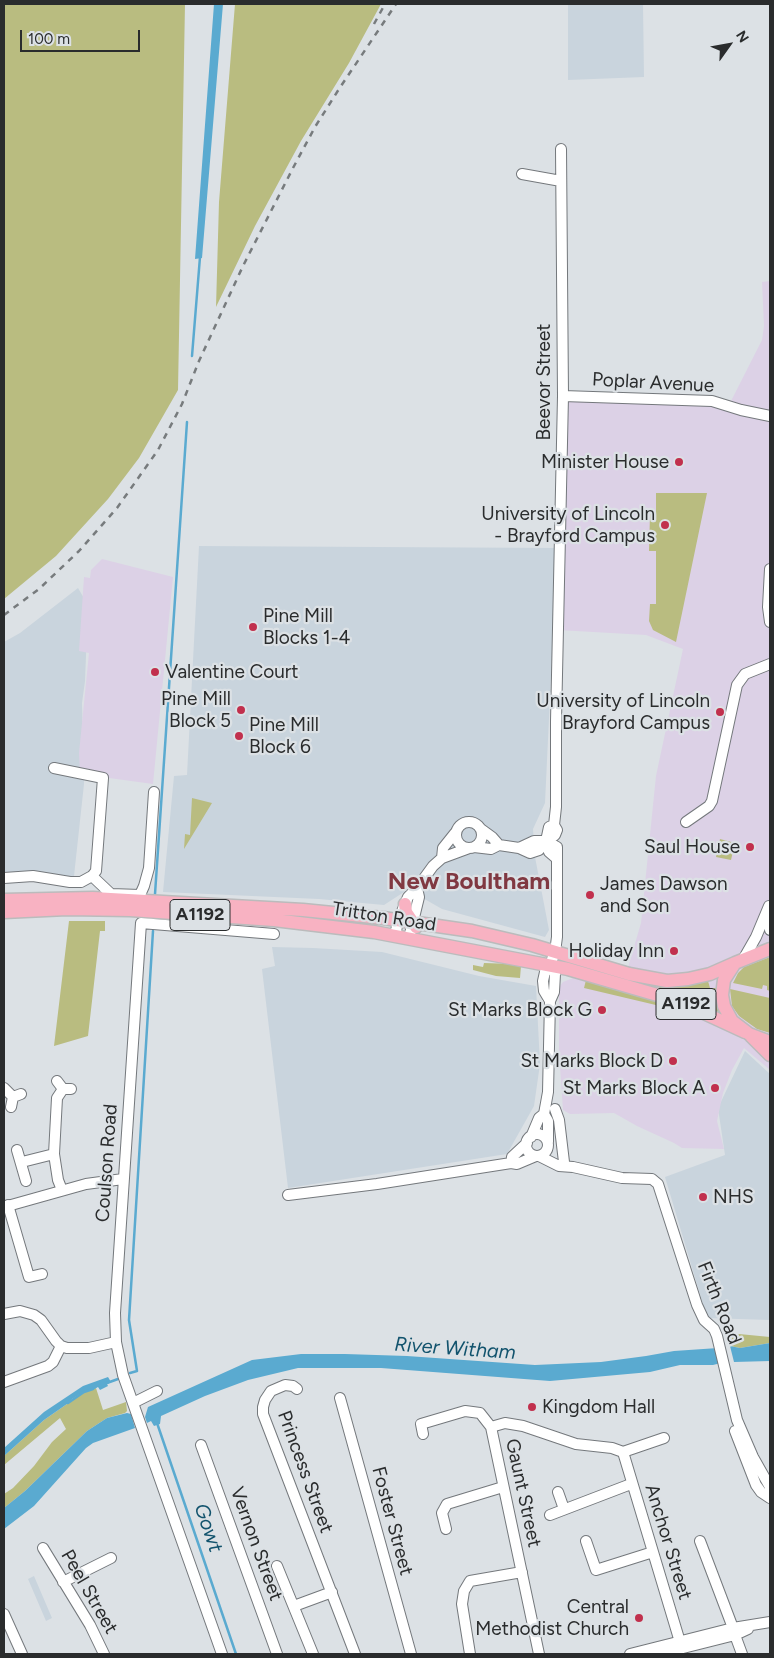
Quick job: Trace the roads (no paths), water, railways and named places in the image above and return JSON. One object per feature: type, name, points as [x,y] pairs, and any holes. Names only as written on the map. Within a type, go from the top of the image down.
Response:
[{"type":"main road","name":"Tritton Road","points":[[4,900],[92,898],[303,910],[413,922],[472,931],[555,952],[629,974],[667,981],[710,974],[770,949]]},
{"type":"main road","points":[[405,904],[406,912],[422,933],[479,947],[495,955]]},
{"type":"main road","name":"Tritton Road","points":[[4,912],[67,909],[130,910],[274,920],[374,932],[550,965],[678,1000],[747,1033]]},
{"type":"main road","points":[[740,961],[724,980],[722,995],[724,1006],[732,1021],[770,1055]]},
{"type":"main road","points":[[747,1033],[770,1042]]},
{"type":"street","name":"Beevor Street","points":[[546,841],[555,835],[557,830],[554,825],[556,808],[563,396],[561,149]]},
{"type":"street","points":[[522,174],[561,181]]},
{"type":"street","name":"Poplar Avenue","points":[[563,396],[712,401],[770,416]]},
{"type":"street","points":[[770,569],[768,607],[770,622]]},
{"type":"street","points":[[686,822],[709,806],[712,801],[736,685],[745,674],[770,664]]},
{"type":"street","points":[[4,878],[33,876],[81,882],[92,876],[96,871],[103,778],[54,768]]},
{"type":"street","points":[[92,876],[111,894],[140,895],[149,868],[154,792]]},
{"type":"street","points":[[442,858],[443,848],[459,825],[467,822],[474,822],[499,845]]},
{"type":"street","points":[[395,936],[398,921],[410,893],[417,888],[432,866],[442,858],[472,848],[481,841],[481,829]]},
{"type":"street","points":[[288,1195],[377,1184],[511,1163],[517,1164],[545,1154],[548,1144],[548,1121],[544,1114],[550,1072],[550,1001],[554,992],[555,974],[550,965],[555,952],[557,937],[557,847],[546,841],[534,840],[519,848],[499,845],[491,849],[472,848],[460,845],[456,840],[455,833]]},
{"type":"street","points":[[81,882],[92,898]]},
{"type":"street","points":[[409,938],[419,897],[417,888]]},
{"type":"street","points":[[769,903],[767,914],[770,930]]},
{"type":"street","points":[[740,961],[756,937],[769,903]]},
{"type":"street","name":"Coulson Road","points":[[222,1654],[133,1403],[116,1342],[115,1313],[140,923],[274,934]]},
{"type":"street","points":[[62,1190],[58,1180],[54,1154],[57,1098],[63,1086]]},
{"type":"street","points":[[4,1088],[15,1100]]},
{"type":"street","points":[[555,1109],[568,1165]]},
{"type":"street","points":[[538,1156],[528,1152],[529,1140],[539,1118],[544,1114]]},
{"type":"street","points":[[511,1163],[512,1157],[529,1140],[541,1135],[568,1165]]},
{"type":"street","points":[[17,1150],[26,1181]]},
{"type":"street","points":[[22,1162],[54,1154]]},
{"type":"street","name":"Firth Road","points":[[538,1156],[559,1166],[568,1165],[622,1178],[652,1179],[658,1184],[697,1305],[704,1320],[714,1329],[720,1344],[737,1420],[753,1457],[770,1487]]},
{"type":"street","points":[[42,1274],[29,1277],[6,1206],[86,1184],[123,1179]]},
{"type":"street","points":[[4,1314],[20,1311],[34,1315],[41,1320],[61,1346],[77,1349],[116,1342]]},
{"type":"street","points":[[4,1382],[48,1366],[53,1362],[61,1346]]},
{"type":"street","name":"Princess Street","points":[[298,1389],[285,1385],[271,1391],[265,1400],[263,1414],[355,1654]]},
{"type":"street","points":[[133,1403],[158,1391]]},
{"type":"street","name":"Foster Street","points":[[340,1398],[411,1654]]},
{"type":"street","name":"Gaunt Street","points":[[423,1434],[420,1424],[465,1411],[480,1413],[491,1427],[539,1654]]},
{"type":"street","points":[[491,1427],[505,1423],[523,1426],[576,1444],[612,1448],[623,1452],[664,1438]]},
{"type":"street","points":[[736,1431],[756,1485],[761,1492],[770,1498]]},
{"type":"street","name":"Vernon Street","points":[[201,1445],[277,1654]]},
{"type":"street","name":"Anchor Street","points":[[623,1452],[631,1484],[654,1552],[682,1648]]},
{"type":"street","points":[[550,1515],[631,1484]]},
{"type":"street","points":[[446,1529],[442,1513],[447,1504],[503,1487]]},
{"type":"street","points":[[558,1492],[564,1510]]},
{"type":"street","points":[[443,1493],[447,1504]]},
{"type":"street","points":[[586,1541],[596,1570],[654,1552]]},
{"type":"street","points":[[700,1541],[742,1654]]},
{"type":"street","name":"Peel Street","points":[[43,1548],[90,1625],[104,1654]]},
{"type":"street","points":[[63,1582],[111,1558]]},
{"type":"street","points":[[277,1566],[313,1654]]},
{"type":"street","points":[[470,1654],[462,1604],[467,1578],[522,1572]]},
{"type":"street","points":[[294,1606],[332,1592]]},
{"type":"street","points":[[4,1614],[22,1654]]},
{"type":"street","points":[[659,1654],[770,1622]]},
{"type":"street","points":[[630,1654],[682,1648]]},
{"type":"water","points":[[214,4],[223,4],[202,258],[195,259]]},
{"type":"water","points":[[770,1343],[770,1361],[734,1362],[730,1346],[740,1348]]},
{"type":"water","points":[[718,1348],[721,1363],[713,1365],[680,1365],[650,1372],[550,1381],[381,1368],[298,1368],[248,1380],[205,1396],[161,1416],[160,1424],[154,1426],[151,1421],[147,1423],[145,1417],[148,1407],[252,1360],[301,1354],[407,1356],[535,1365],[601,1362],[674,1351]]},
{"type":"water","points":[[108,1377],[111,1382],[107,1384],[108,1386],[100,1390],[98,1387],[93,1390],[87,1390],[72,1399],[44,1420],[4,1456],[4,1448],[44,1412],[83,1386]]},
{"type":"water","points":[[127,1413],[131,1414],[135,1428],[93,1443],[86,1448],[34,1506],[4,1529],[4,1508],[25,1491],[87,1431],[107,1418]]},
{"type":"waterway","points":[[192,356],[200,257]]},
{"type":"waterway","points":[[155,894],[187,422]]},
{"type":"waterway","points":[[130,1373],[137,1371],[129,1320],[153,931]]},
{"type":"waterway","points":[[107,1383],[118,1379]]},
{"type":"waterway","points":[[68,1403],[84,1392],[93,1389]]},
{"type":"waterway","name":"Gowt","points":[[157,1423],[236,1654]]},
{"type":"railway","points":[[374,24],[385,4]]},
{"type":"railway","points":[[4,615],[39,589],[79,551],[117,508],[158,450],[182,404],[199,361],[243,266],[293,168],[315,127],[396,4]]},
{"type":"place","name":"Minister House","points":[[679,462]]},
{"type":"place","name":"University of Lincoln - Brayford Campus","points":[[665,525]]},
{"type":"place","name":"Pine Mill Blocks 1-4","points":[[253,627]]},
{"type":"place","name":"Valentine Court","points":[[155,672]]},
{"type":"place","name":"Pine Mill Block 5","points":[[241,710]]},
{"type":"place","name":"University of Lincoln Brayford Campus","points":[[720,712]]},
{"type":"place","name":"Pine Mill Block 6","points":[[239,736]]},
{"type":"place","name":"Saul House","points":[[750,847]]},
{"type":"place","name":"James Dawson and Son","points":[[590,895]]},
{"type":"place","name":"Holiday Inn","points":[[674,951]]},
{"type":"place","name":"St Marks Block G","points":[[602,1010]]},
{"type":"place","name":"St Marks Block D","points":[[673,1061]]},
{"type":"place","name":"St Marks Block A","points":[[715,1088]]},
{"type":"place","name":"NHS","points":[[703,1197]]},
{"type":"place","name":"Kingdom Hall","points":[[532,1407]]},
{"type":"place","name":"Central Methodist Church","points":[[639,1618]]},
{"type":"district","name":"New Boultham","points":[[469,882]]},
{"type":"water label","name":"River Witham","points":[[455,1349]]}]
